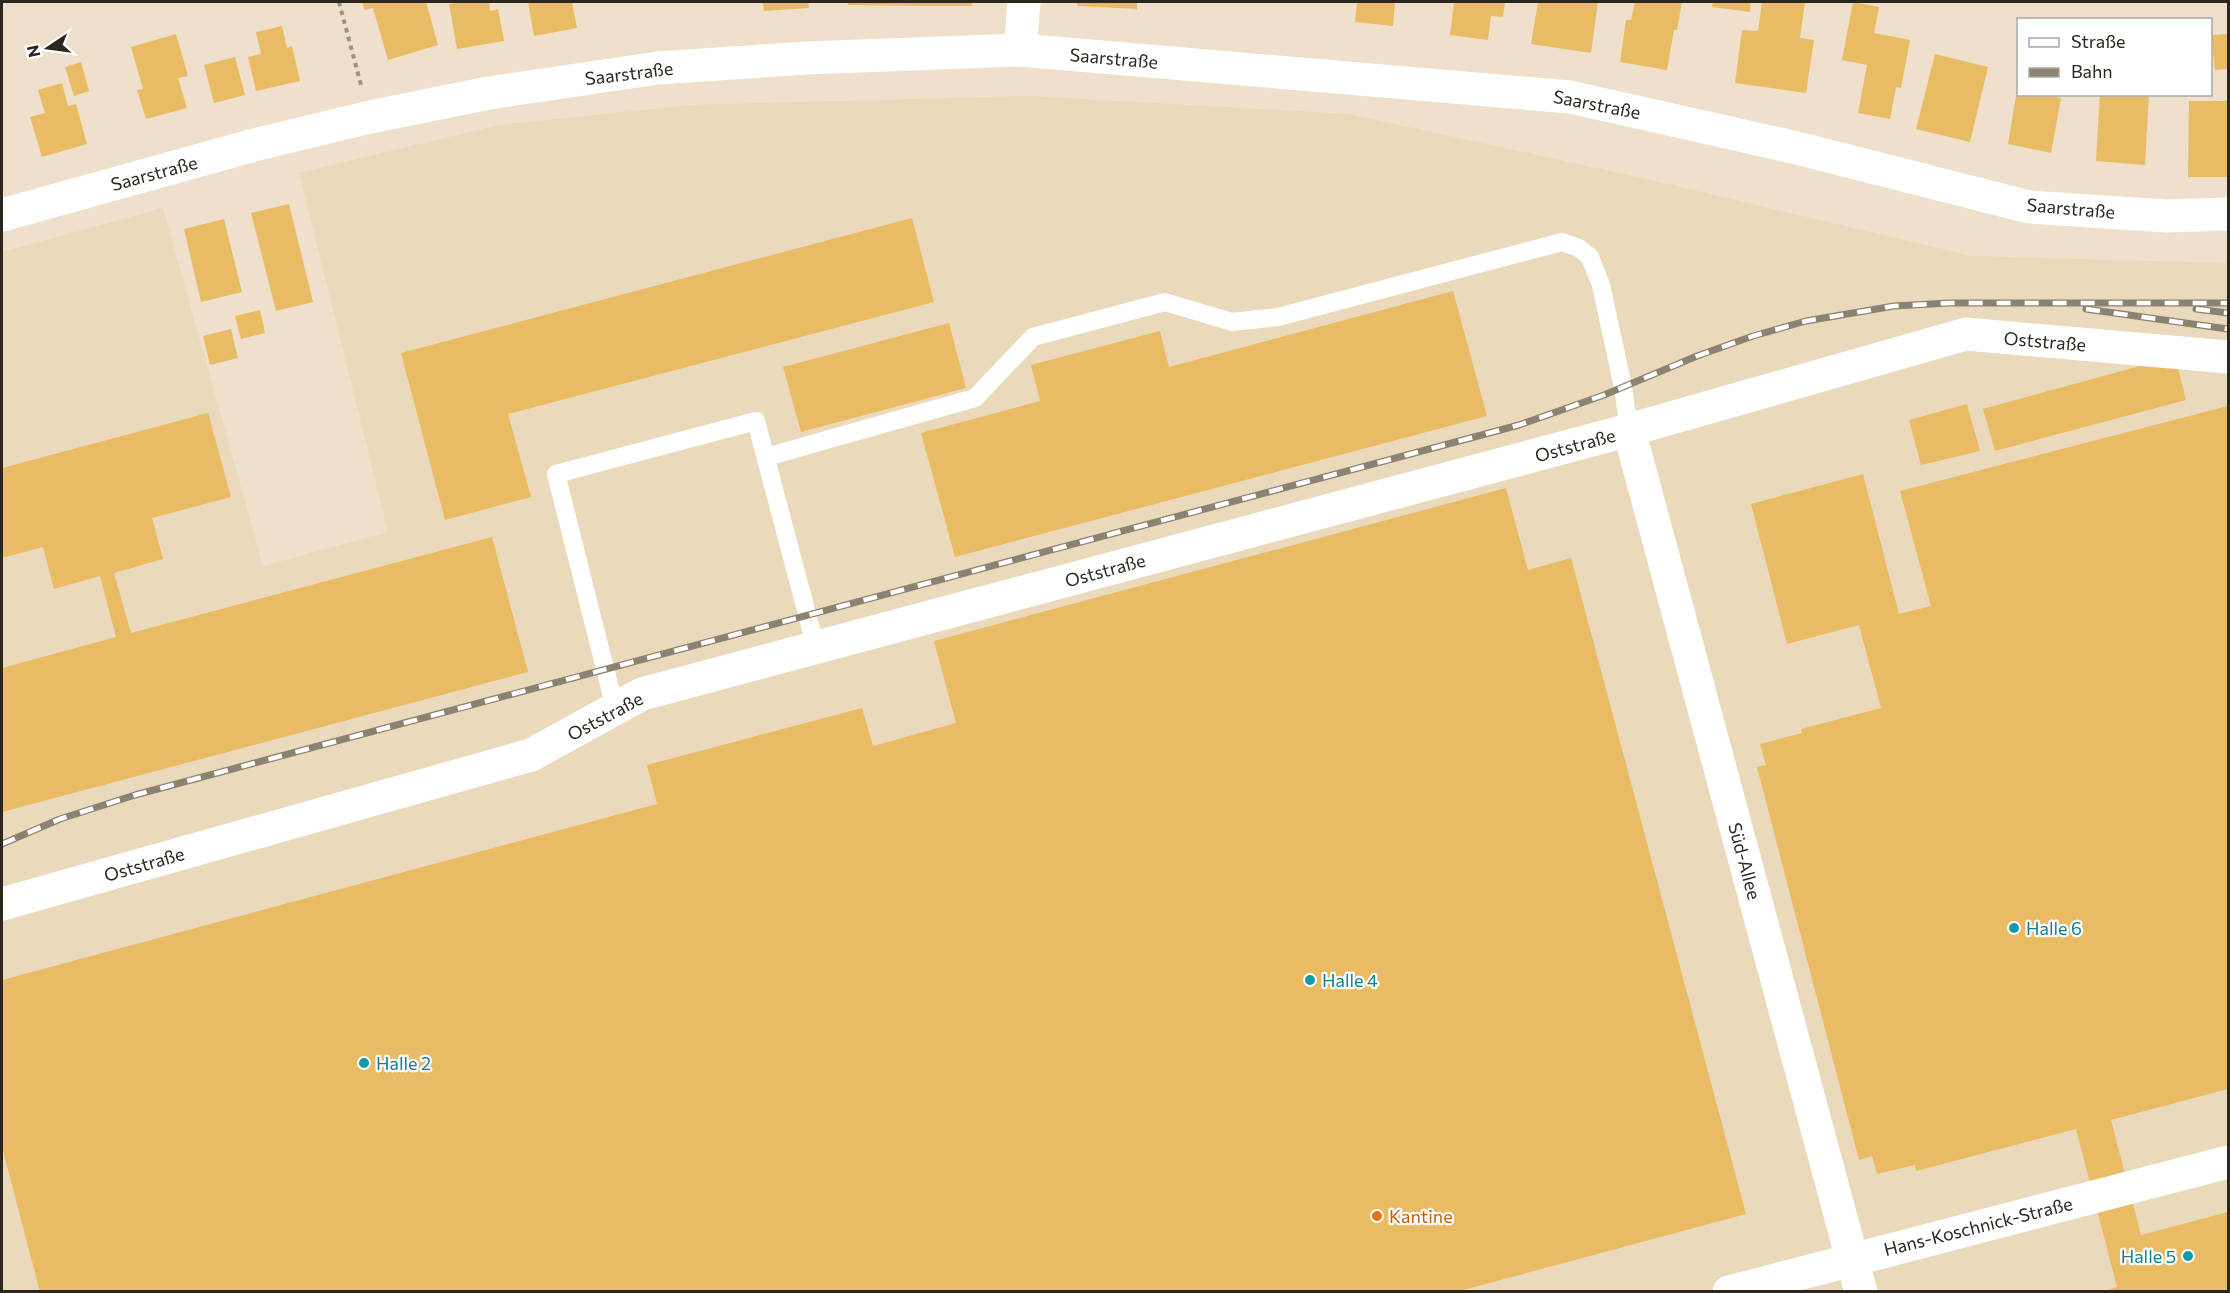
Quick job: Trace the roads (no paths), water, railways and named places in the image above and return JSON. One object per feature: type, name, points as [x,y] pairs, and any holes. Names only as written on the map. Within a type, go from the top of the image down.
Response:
[{"type":"street","points":[[1020,50],[1024,2]]},
{"type":"street","name":"Saarstraße","points":[[2,215],[258,144],[369,117],[489,93],[658,68],[807,58],[1020,50],[1569,96],[1797,148],[2029,207],[2167,216],[2229,214]]},
{"type":"street","name":"Oststraße","points":[[2,904],[531,755],[642,694],[1629,430],[1966,334],[2229,357]]},
{"type":"street","name":"Süd-Allee","points":[[1629,430],[1861,1292]]},
{"type":"street","name":"Hans-Koschnick-Straße","points":[[1729,1292],[2229,1162]]},
{"type":"lane","points":[[766,457],[975,398],[1033,337],[1165,302],[1232,322],[1278,317],[1562,242],[1579,248],[1590,257],[1601,285],[1623,387],[1629,430]]},
{"type":"lane","points":[[615,708],[556,474],[756,421],[816,648]]},
{"type":"railway","points":[[2,844],[60,819],[135,795],[1519,425],[1604,395],[1697,356],[1753,336],[1806,321],[1894,306],[1949,303],[2228,303]]},
{"type":"railway","points":[[2086,309],[2228,329]]},
{"type":"railway","points":[[2196,309],[2228,313]]},
{"type":"place","name":"Halle 6","points":[[2014,928]]},
{"type":"place","name":"Halle 4","points":[[1310,980]]},
{"type":"place","name":"Halle 2","points":[[364,1063]]},
{"type":"place","name":"Kantine","points":[[1377,1216]]},
{"type":"place","name":"Halle 5","points":[[2188,1256]]}]
